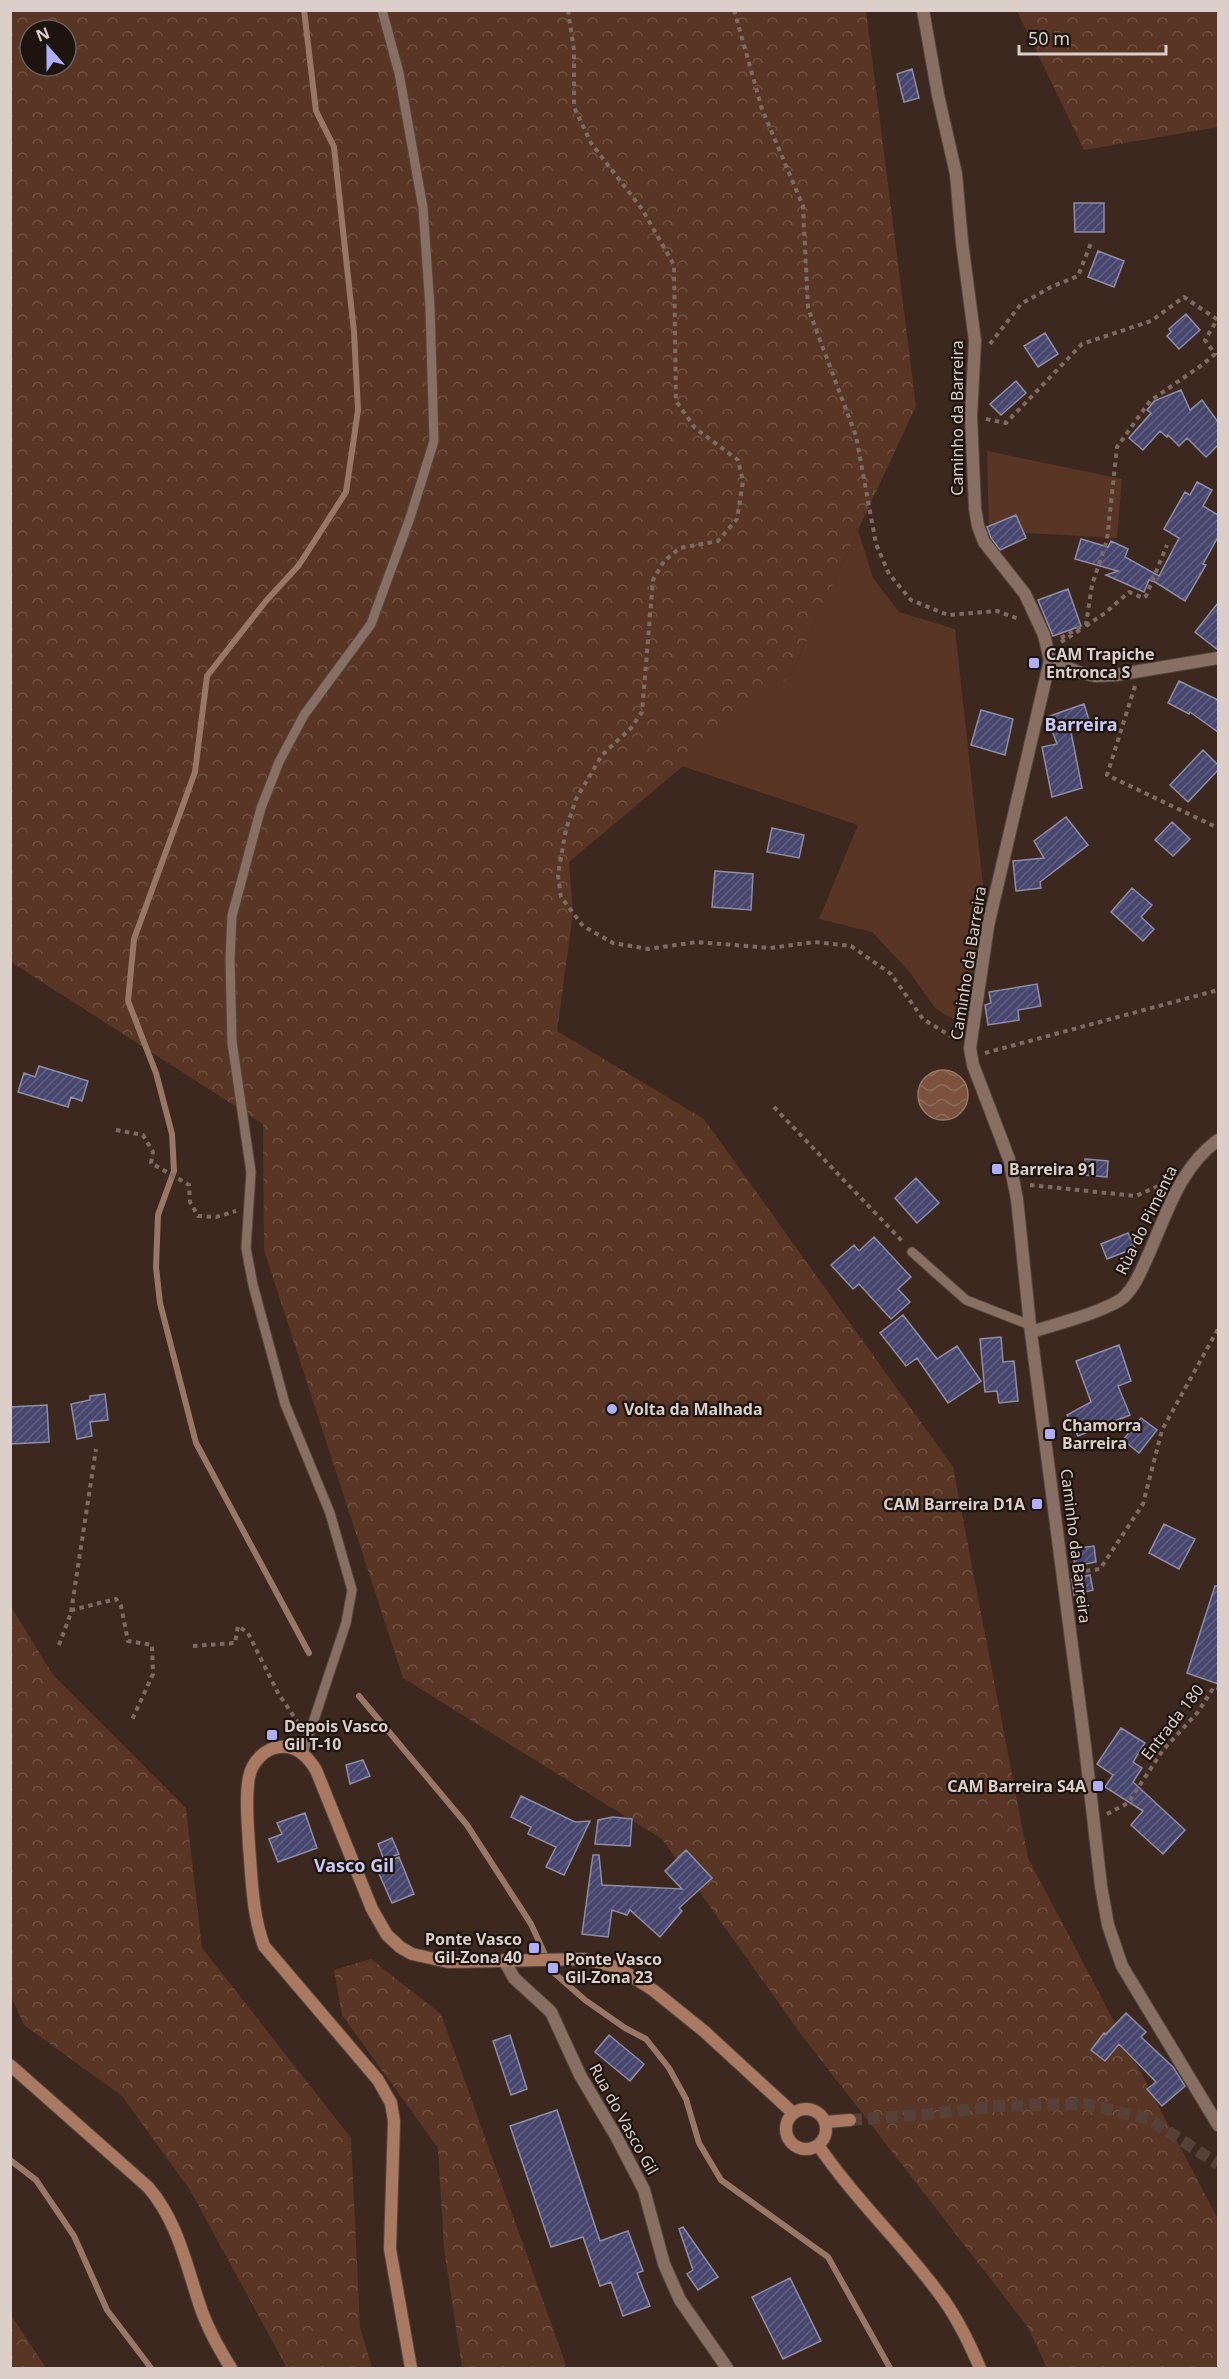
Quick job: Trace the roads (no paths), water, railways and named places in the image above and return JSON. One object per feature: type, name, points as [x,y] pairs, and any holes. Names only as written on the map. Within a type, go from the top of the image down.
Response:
[{"type":"main road","points":[[411,2368],[390,2249],[394,2121],[391,2103],[378,2080],[264,1946],[256,1924],[247,1827],[249,1776],[256,1760],[274,1748],[293,1748],[303,1753],[316,1770],[356,1875],[372,1909],[387,1935],[412,1954],[428,1959],[468,1963],[567,1959],[601,1962],[632,1975],[705,2032],[794,2113]]},
{"type":"main road","points":[[10,2065],[158,2198],[175,2231],[201,2309],[231,2368]]},
{"type":"main road","points":[[799,2110],[818,2112],[825,2122],[824,2139],[818,2145],[806,2150],[790,2142],[785,2130],[786,2124],[799,2110]]},
{"type":"main road","points":[[825,2122],[850,2120]]},
{"type":"main road","points":[[818,2145],[852,2190],[939,2293],[963,2331],[980,2368]]},
{"type":"street","name":"Caminho da Barreira","points":[[923,10],[938,95],[956,174],[975,341],[971,416],[975,508],[978,526],[984,542],[1025,594],[1044,634],[1048,652],[988,926],[971,1052],[1009,1159],[1014,1183],[1106,1915],[1122,1966],[1218,2125]]},
{"type":"street","points":[[1048,652],[1078,672],[1095,676],[1218,658]]},
{"type":"street","name":"Rùa do Pimenta","points":[[1031,1329],[1108,1306],[1124,1298],[1134,1285],[1173,1195],[1191,1166],[1218,1140]]},
{"type":"street","name":"Rua do Vasco Gil","points":[[504,1960],[514,1978],[550,2012],[580,2075],[644,2190],[664,2264],[681,2300],[727,2368]]},
{"type":"lane","points":[[303,1753],[346,1623],[352,1590],[330,1513],[282,1393],[253,1285],[246,1248],[251,1172],[232,1042],[230,959],[232,916],[261,808],[279,762],[304,715],[371,624],[410,518],[434,441],[430,307],[423,208],[399,73],[382,10]]},
{"type":"lane","points":[[912,1252],[966,1300],[1031,1329]]},
{"type":"water","points":[[938,1070],[948,1070],[961,1077],[968,1090],[968,1100],[961,1113],[948,1120],[938,1120],[929,1116],[922,1109],[918,1100],[918,1090],[922,1081],[929,1074]]},
{"type":"waterway","points":[[304,10],[316,111],[334,147],[354,332],[358,410],[346,492],[299,565],[266,601],[207,676],[195,772],[134,939],[128,1001],[156,1073],[172,1134],[174,1171],[158,1215],[156,1267],[160,1303],[196,1443],[309,1653]]},
{"type":"waterway","points":[[359,1696],[467,1825],[531,1924],[553,1972],[585,2000],[625,2028],[646,2039],[669,2068],[686,2099],[699,2143],[721,2180],[828,2257],[890,2368]]},
{"type":"waterway","points":[[10,2160],[36,2180],[74,2236],[107,2310],[151,2368]]},
{"type":"tunnel","points":[[850,2120],[998,2106],[1085,2104],[1149,2119],[1218,2164]]},
{"type":"place","name":"CAM Trapiche Entronca S","points":[[1034,663]]},
{"type":"place","name":"Barreira 91","points":[[997,1169]]},
{"type":"place","name":"Volta da Malhada","points":[[612,1409]]},
{"type":"place","name":"Chamorra Barreira","points":[[1050,1434]]},
{"type":"place","name":"CAM Barreira D1A","points":[[1037,1504]]},
{"type":"place","name":"Depois Vasco Gil T-10","points":[[272,1735]]},
{"type":"place","name":"CAM Barreira S4A","points":[[1098,1786]]},
{"type":"place","name":"Ponte Vasco Gil-Zona 40","points":[[534,1948]]},
{"type":"place","name":"Ponte Vasco Gil-Zona 23","points":[[553,1968]]},
{"type":"district","name":"Barreira","points":[[1081,724]]},
{"type":"district","name":"Vasco Gil","points":[[354,1865]]}]
